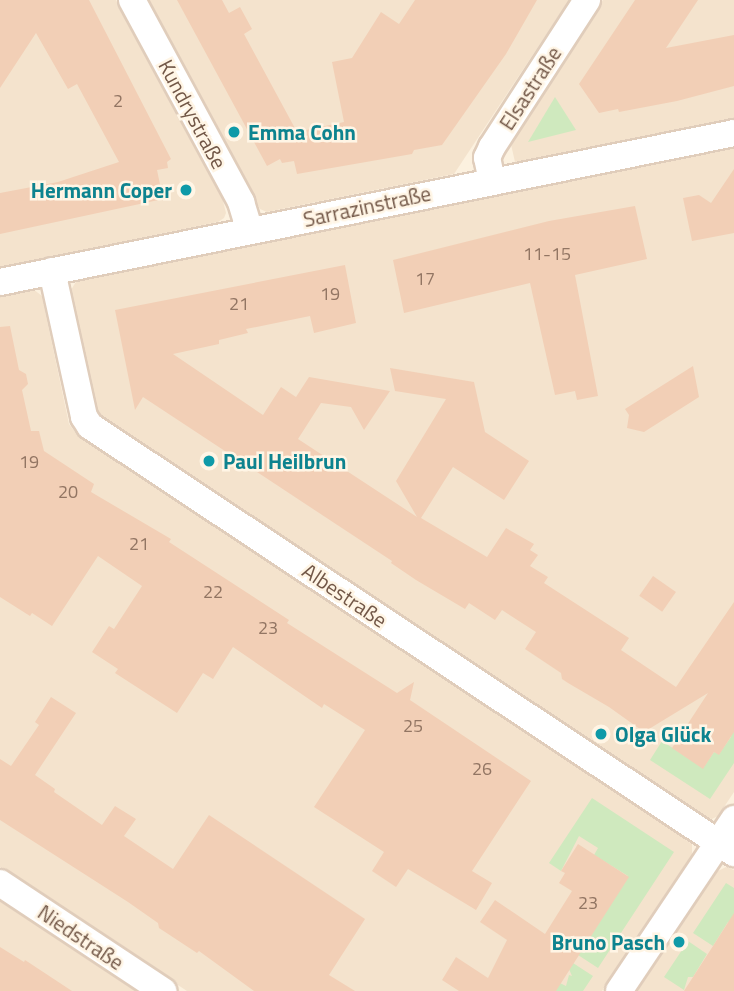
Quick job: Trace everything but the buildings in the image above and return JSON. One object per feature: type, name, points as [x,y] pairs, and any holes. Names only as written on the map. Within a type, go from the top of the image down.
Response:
[{"type":"street","name":"Kundrystraße","points":[[132,0],[241,202],[250,230]]},
{"type":"street","name":"Elsastraße","points":[[492,181],[487,158],[492,147],[587,0]]},
{"type":"street","name":"Sarrazinstraße","points":[[0,282],[734,133]]},
{"type":"street","name":"Albestraße","points":[[52,271],[84,416],[90,425],[726,848]]},
{"type":"street","points":[[619,991],[726,848],[734,819]]},
{"type":"street","name":"Niedstraße","points":[[0,883],[163,991]]},
{"type":"shaded area","points":[[0,0],[116,0],[222,197],[226,213],[224,218],[218,222],[0,267]]},
{"type":"shaded area","points":[[147,0],[569,0],[454,174],[267,212],[260,209]]},
{"type":"shaded area","points":[[603,0],[734,0],[734,118],[515,162],[510,140]]},
{"type":"shaded area","points":[[734,147],[734,792],[718,816],[712,819],[706,818],[101,417],[97,411],[71,290],[77,280]]},
{"type":"shaded area","points":[[33,289],[42,296],[69,424],[75,432],[692,844],[692,855],[602,991],[187,991],[0,867],[0,296]]},
{"type":"shaded area","points":[[726,867],[734,870],[734,991],[637,991],[716,872]]},
{"type":"shaded area","points":[[0,900],[138,991],[0,991]]},
{"type":"green space","points":[[555,97],[576,130],[528,142]]},
{"type":"green space","points":[[734,724],[734,763],[710,799],[650,760],[662,741],[703,768],[714,752],[719,754],[731,737]]},
{"type":"green space","points":[[592,798],[674,852],[598,968],[578,955],[628,876],[594,855],[598,848],[579,836],[561,871],[549,863]]},
{"type":"green space","points":[[726,883],[734,888],[734,921],[728,922],[713,946],[693,933]]},
{"type":"green space","points":[[688,941],[707,954],[693,977],[688,977],[684,990],[664,977]]},
{"type":"green space","points":[[573,963],[593,976],[583,991],[554,991],[560,983],[566,986],[569,975],[572,976],[569,969]]},
{"type":"place","name":"Emma Cohn","points":[[234,132]]},
{"type":"place","name":"Hermann Coper","points":[[186,190]]},
{"type":"place","name":"Paul Heilbrun","points":[[209,461]]},
{"type":"place","name":"Olga Glück","points":[[601,734]]},
{"type":"place","name":"Bruno Pasch","points":[[679,942]]}]
